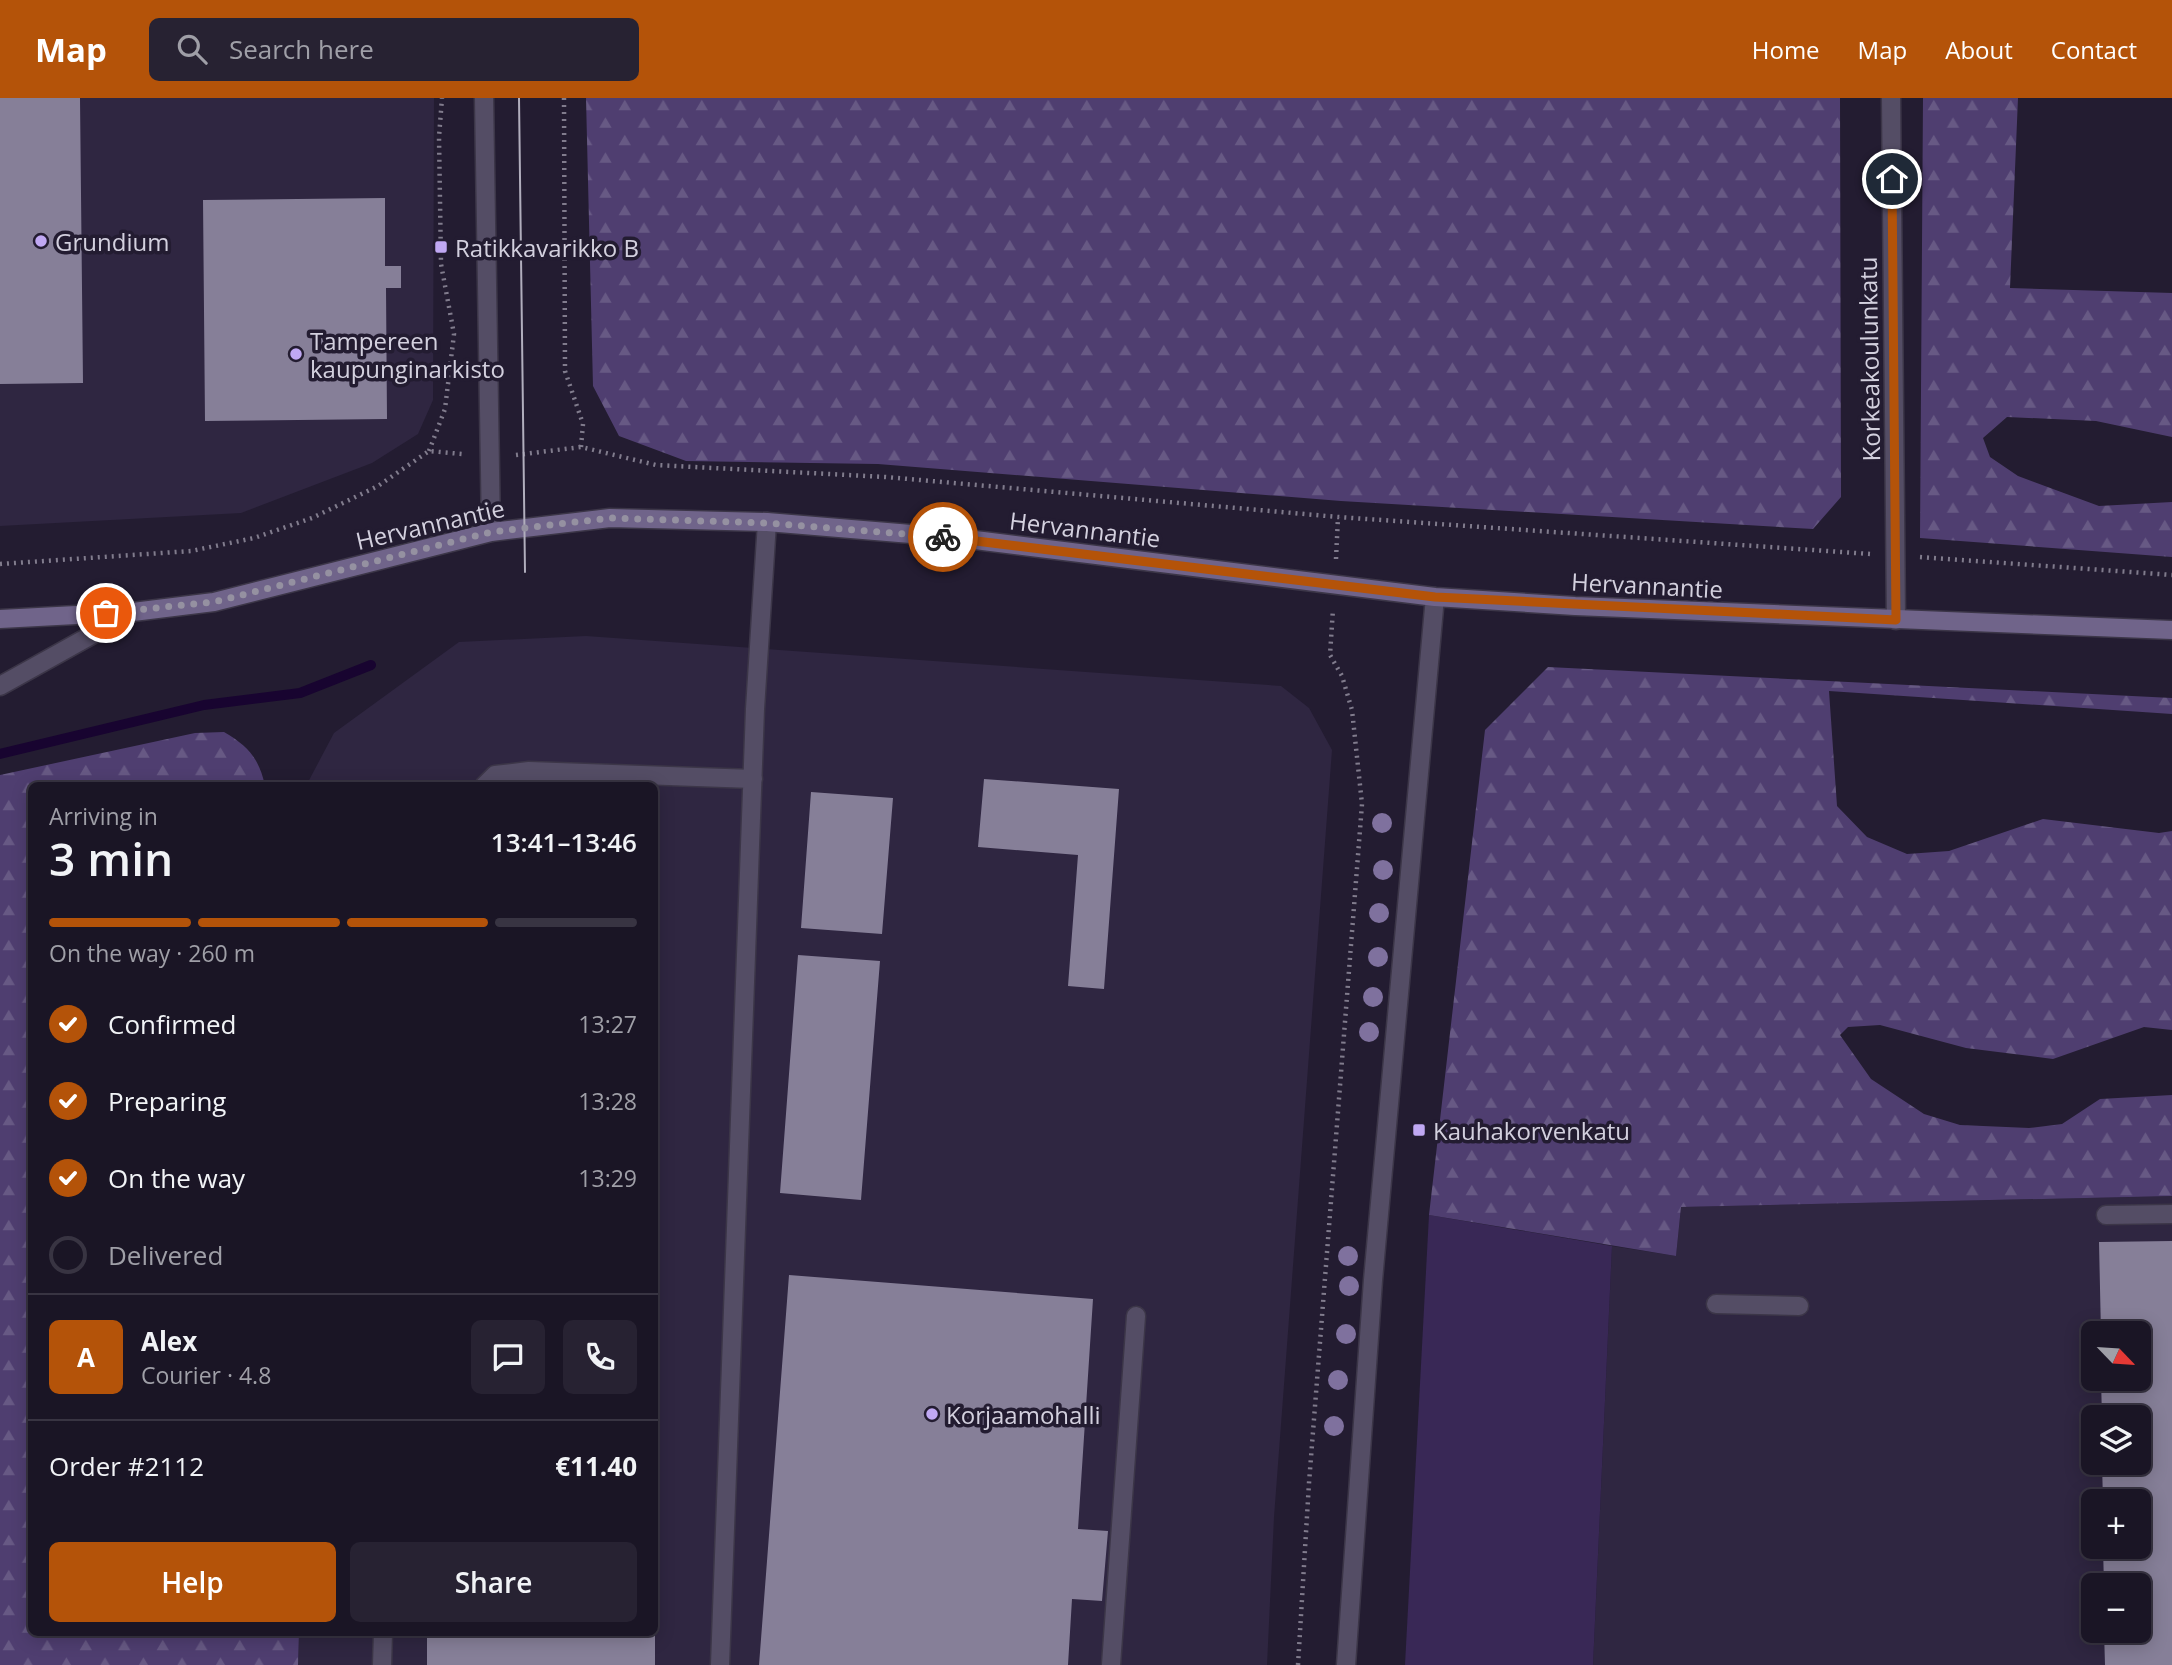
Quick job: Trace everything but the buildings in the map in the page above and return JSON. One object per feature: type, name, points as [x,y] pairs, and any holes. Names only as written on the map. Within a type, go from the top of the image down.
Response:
[{"type":"main road","name":"Hervannantie","points":[[0,619],[133,612],[214,602],[491,532],[610,518],[767,523],[959,538],[1435,597],[1896,620],[2172,630]]},
{"type":"street","points":[[484,98],[491,532]]},
{"type":"street","name":"Korkeakoulunkatu","points":[[1891,98],[1896,620]]},
{"type":"street","points":[[720,1665],[753,779],[767,523]]},
{"type":"street","points":[[1346,1665],[1373,1280],[1435,597]]},
{"type":"street","points":[[0,685],[133,612]]},
{"type":"street","points":[[488,782],[495,775],[529,771],[753,779]]},
{"type":"street","points":[[2106,1215],[2172,1214]]},
{"type":"street","points":[[1716,1304],[1799,1306]]},
{"type":"street","points":[[1111,1665],[1136,1316]]},
{"type":"street","points":[[382,1665],[383,1636]]},
{"type":"path","points":[[0,564],[191,551],[254,538],[312,518],[377,486],[429,451],[445,410],[453,334],[441,264],[439,137],[442,98]]},
{"type":"path","points":[[564,98],[565,371],[583,424],[581,447]]},
{"type":"path","points":[[429,451],[488,456],[524,455],[581,447],[656,465],[886,477],[1338,517],[2172,575]]},
{"type":"path","points":[[1298,1665],[1309,1483],[1362,804],[1352,710],[1342,676],[1330,655],[1338,517]]},
{"type":"shaded area","points":[[0,98],[434,98],[433,400],[418,434],[372,463],[241,513],[0,526]]},
{"type":"shaded area","points":[[586,636],[1281,686],[1309,708],[1332,750],[1274,1517],[1267,1665],[298,1665],[299,1636],[658,1636],[658,782],[308,782],[334,733],[459,642]]},
{"type":"shaded area","points":[[2172,1196],[2172,1665],[1593,1665],[1612,1246],[1676,1256],[1681,1207]]},
{"type":"shaded area","points":[[1429,1215],[1612,1246],[1593,1665],[1405,1665]]},
{"type":"green space","points":[[586,98],[1840,98],[1841,497],[1813,529],[1341,501],[878,464],[686,461],[619,436],[593,386]]},
{"type":"green space","points":[[1923,98],[2018,98],[2010,288],[2172,293],[2172,437],[2096,421],[2007,417],[1983,438],[1990,457],[2018,476],[2099,506],[2172,502],[2172,557],[1920,538]]},
{"type":"green space","points":[[1548,667],[2172,698],[2172,714],[1829,691],[1837,806],[1867,837],[1907,854],[1949,851],[2043,819],[2159,833],[2172,831],[2172,1030],[2144,1027],[2053,1059],[1966,1048],[1880,1025],[1848,1027],[1840,1035],[1871,1079],[1924,1114],[1960,1125],[2029,1128],[2062,1124],[2100,1099],[2172,1095],[2172,1196],[1681,1207],[1676,1256],[1429,1215],[1485,730]]},
{"type":"green space","points":[[224,732],[240,742],[256,760],[264,782],[28,782],[28,1636],[299,1636],[298,1665],[0,1665],[0,775],[195,733]]},
{"type":"waterway","points":[[0,754],[204,705],[300,693],[371,665]]},
{"type":"tram line","points":[[519,98],[525,572]]},
{"type":"way so far","points":[[106,613],[214,602],[491,532],[610,518],[767,523],[943,537]]},
{"type":"place","name":"Grundium","points":[[41,241]]},
{"type":"place","name":"Ratikkavarikko B","points":[[441,247]]},
{"type":"place","name":"Tampereen kaupunginarkisto","points":[[296,354]]},
{"type":"place","name":"Kauhakorvenkatu","points":[[1419,1130]]},
{"type":"place","name":"Korjaamohalli","points":[[932,1414]]},
{"type":"route","points":[[943,537],[1435,597],[1896,620],[1892,179]]}]
